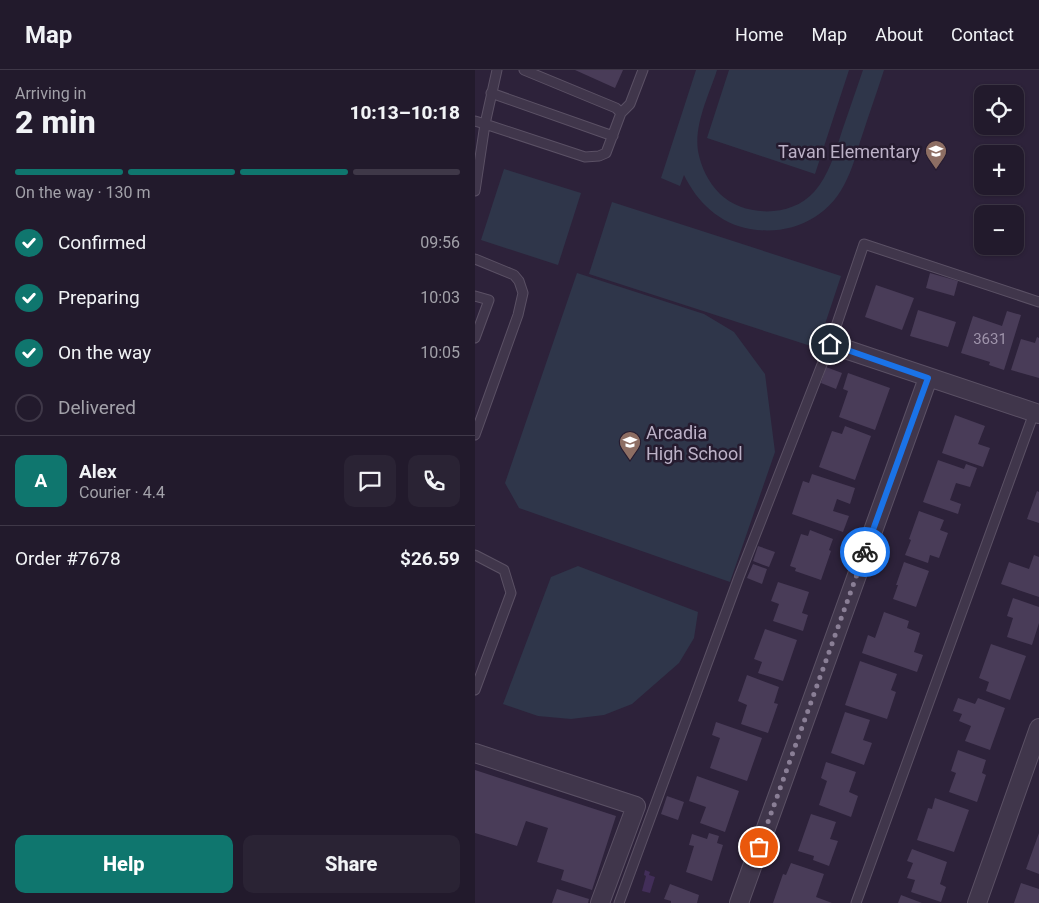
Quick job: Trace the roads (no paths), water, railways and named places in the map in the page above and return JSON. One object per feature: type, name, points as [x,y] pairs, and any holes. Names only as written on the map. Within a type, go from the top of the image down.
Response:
[{"type":"street","points":[[830,344],[1037,413]]},
{"type":"street","points":[[739,903],[928,378]]},
{"type":"street","points":[[977,903],[1039,728]]},
{"type":"street","points":[[475,753],[636,806],[600,903]]},
{"type":"lane","points":[[475,191],[476,173],[497,70]]},
{"type":"lane","points":[[524,70],[607,104],[616,108],[621,113]]},
{"type":"lane","points":[[475,120],[585,157],[599,156],[606,153],[621,113],[629,104],[643,70]]},
{"type":"lane","points":[[491,92],[613,136]]},
{"type":"lane","points":[[619,903],[735,586],[830,344],[864,244],[1039,302]]},
{"type":"lane","points":[[475,259],[513,275],[519,281],[523,294],[518,315],[475,435]]},
{"type":"lane","points":[[475,296],[489,300],[475,338]]},
{"type":"lane","points":[[856,903],[1037,413]]},
{"type":"lane","points":[[475,555],[504,570],[511,594],[475,690]]},
{"type":"place","name":"Tavan Elementary","points":[[936,170]]},
{"type":"place","name":"Arcadia High School","points":[[630,461]]}]
